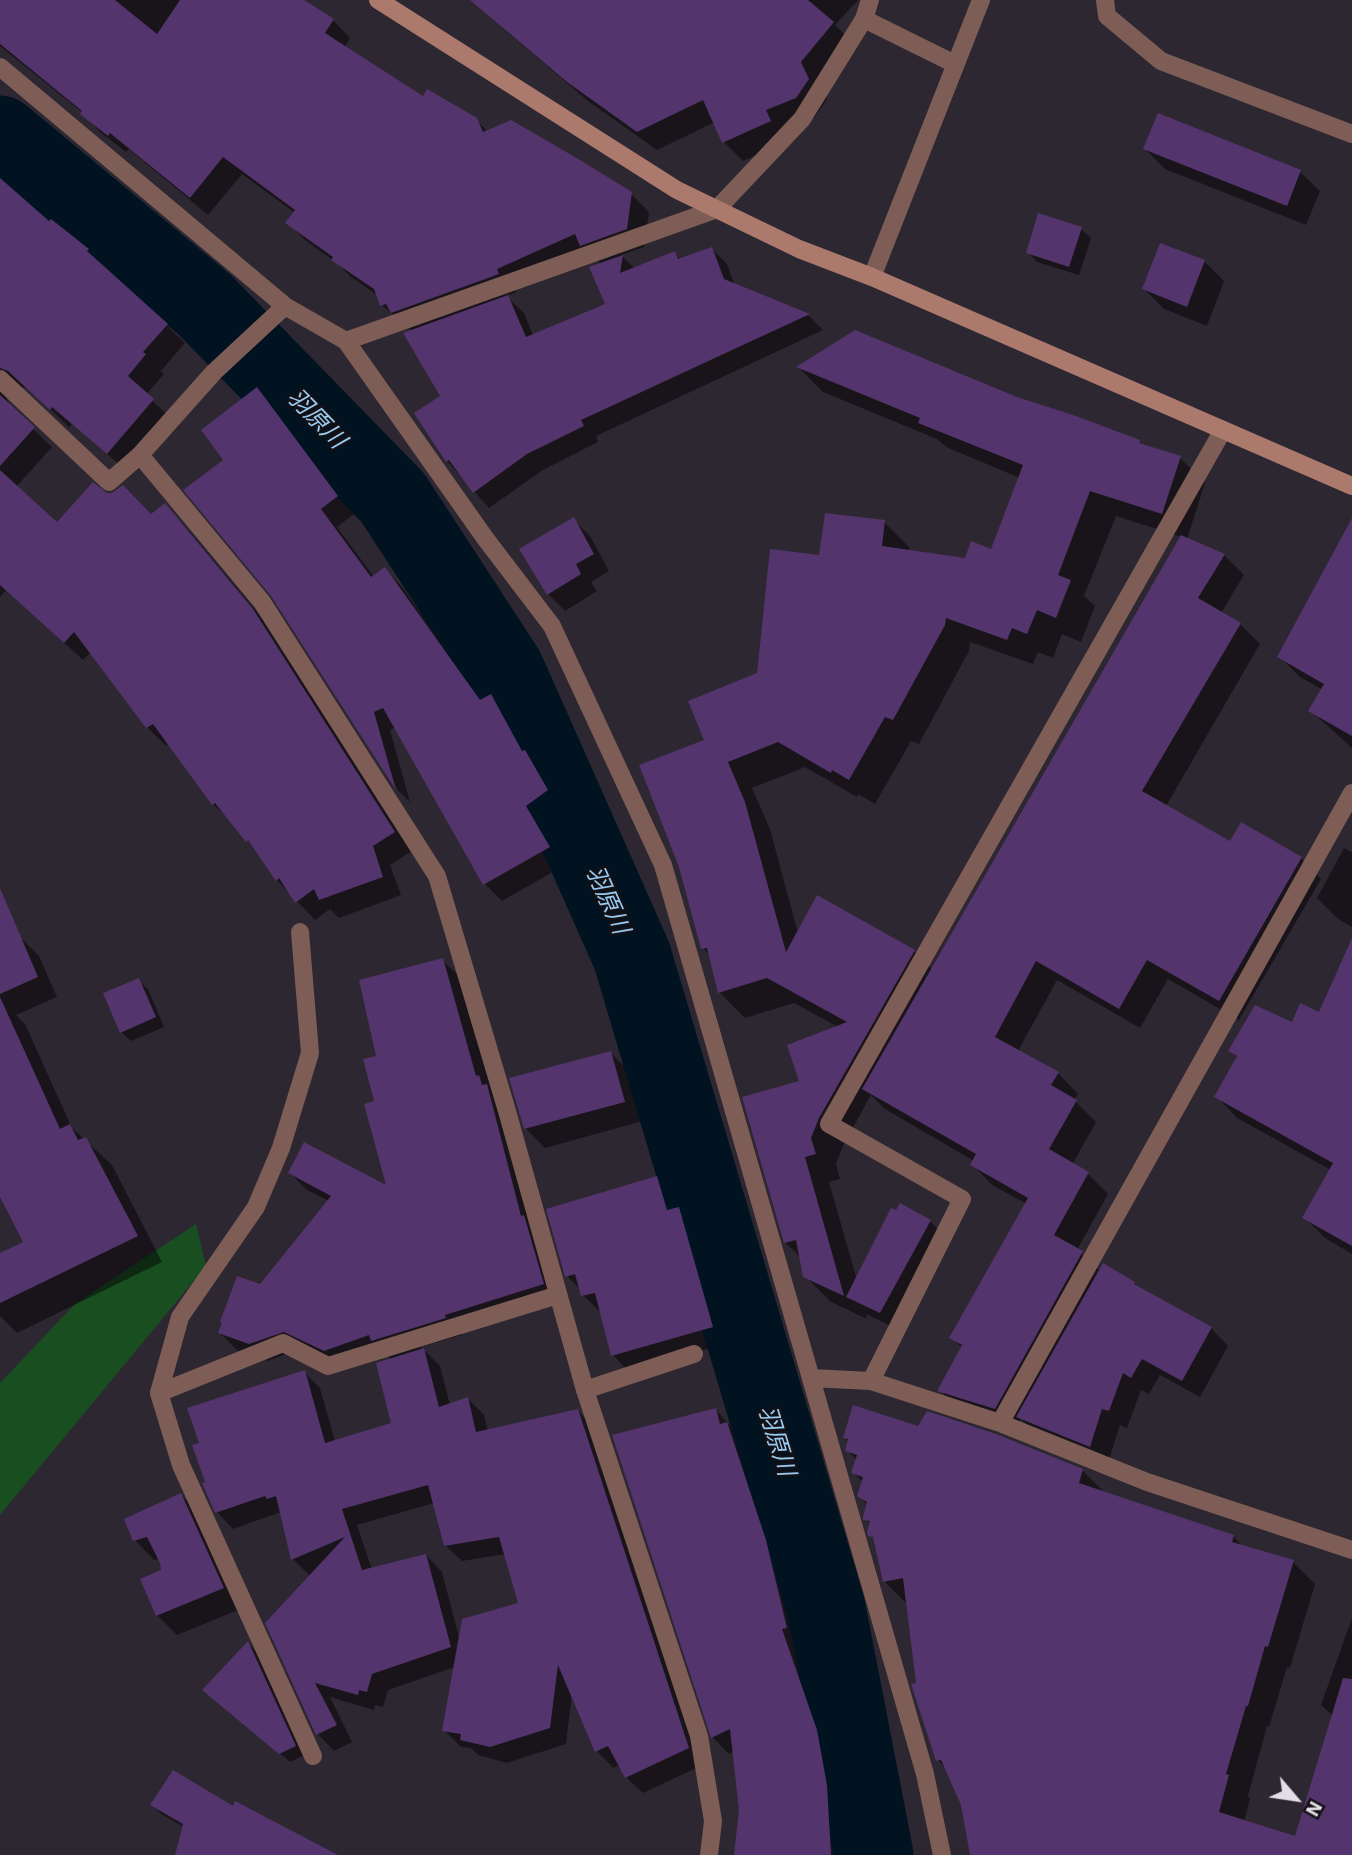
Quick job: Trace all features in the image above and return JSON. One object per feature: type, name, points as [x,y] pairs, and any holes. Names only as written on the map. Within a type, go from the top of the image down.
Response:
[{"type":"street","points":[[378,0],[677,190],[799,248],[872,277],[1352,486]]},
{"type":"street","points":[[346,341],[717,209],[802,119],[864,19],[870,0]]},
{"type":"street","points":[[872,277],[981,0]]},
{"type":"street","points":[[1105,0],[1107,16],[1161,61],[1352,134]]},
{"type":"street","points":[[864,19],[955,64]]},
{"type":"street","points":[[0,66],[285,306],[346,341],[485,538],[552,626],[663,865],[925,1774],[942,1855]]},
{"type":"street","points":[[0,380],[109,482],[139,455],[214,372],[285,306]]},
{"type":"street","points":[[872,1381],[962,1199],[829,1124],[1223,430]]},
{"type":"street","points":[[139,455],[262,602],[437,876],[507,1111],[585,1390],[699,1736],[713,1821],[709,1855]]},
{"type":"street","points":[[1000,1423],[1352,793]]},
{"type":"street","points":[[300,932],[310,1053],[285,1136],[256,1207],[180,1317],[159,1393],[181,1465],[313,1756]]},
{"type":"street","points":[[159,1393],[283,1343],[328,1366],[558,1295]]},
{"type":"street","points":[[585,1390],[694,1354]]},
{"type":"street","points":[[811,1378],[872,1381],[1000,1423],[1147,1482],[1352,1550]]},
{"type":"green space","points":[[196,1224],[206,1266],[0,1515],[0,1383],[75,1304]]},
{"type":"building","points":[[0,0],[115,0],[157,34],[180,0],[304,0],[334,19],[325,33],[423,96],[427,89],[477,118],[483,132],[511,120],[632,192],[627,229],[580,246],[575,234],[497,269],[499,274],[391,313],[386,304],[380,306],[374,289],[331,260],[333,257],[285,223],[295,210],[223,157],[190,198],[110,133],[108,136],[80,114],[82,111],[0,44]]},
{"type":"building","points":[[470,0],[808,0],[834,22],[801,62],[809,79],[796,98],[766,110],[771,121],[722,143],[703,100],[637,132],[567,82]]},
{"type":"building","points":[[1158,113],[1301,170],[1287,206],[1143,149]]},
{"type":"building","points":[[0,178],[49,221],[51,219],[89,249],[87,251],[168,324],[143,352],[146,354],[128,376],[154,399],[107,454],[52,407],[50,410],[8,371],[0,368]]},
{"type":"building","points":[[1038,213],[1082,227],[1069,267],[1026,253]]},
{"type":"building","points":[[1160,243],[1205,260],[1187,307],[1142,289]]},
{"type":"building","points":[[712,247],[724,279],[810,314],[581,420],[584,426],[527,454],[473,493],[449,460],[446,462],[414,413],[440,396],[403,333],[508,295],[526,337],[605,304],[589,267],[623,255],[620,273],[675,251],[678,259]]},
{"type":"building","points":[[855,330],[1017,397],[1181,456],[1162,514],[1090,491],[1058,575],[1071,580],[1056,618],[1037,610],[1027,634],[1012,628],[1007,640],[946,618],[945,625],[893,720],[885,717],[849,780],[832,770],[831,773],[778,742],[728,762],[745,802],[786,952],[817,895],[915,950],[819,1118],[811,1138],[816,1154],[805,1157],[844,1296],[803,1277],[796,1240],[784,1243],[742,1097],[799,1081],[787,1045],[847,1022],[767,978],[718,993],[707,948],[701,949],[679,867],[639,765],[704,740],[688,701],[757,673],[770,549],[819,555],[825,513],[885,520],[882,546],[965,558],[971,541],[991,549],[1023,465],[918,423],[920,418],[796,367]]},
{"type":"building","points":[[257,387],[338,496],[321,509],[371,577],[385,567],[480,700],[491,694],[522,751],[525,750],[548,790],[526,806],[550,847],[483,885],[383,708],[374,712],[396,790],[271,596],[183,490],[223,460],[201,430]]},
{"type":"building","points":[[0,395],[35,427],[0,466]]},
{"type":"building","points":[[0,470],[57,522],[93,482],[107,493],[112,493],[123,485],[151,514],[165,503],[253,609],[395,832],[373,846],[383,877],[319,900],[314,889],[295,903],[279,878],[276,881],[248,840],[246,842],[215,803],[212,805],[153,724],[146,728],[74,632],[64,643],[0,585]]},
{"type":"building","points":[[574,517],[594,554],[576,564],[581,574],[547,595],[519,549]]},
{"type":"building","points":[[1352,518],[1352,736],[1308,711],[1324,684],[1277,657]]},
{"type":"building","points":[[1181,535],[1225,554],[1198,598],[1241,623],[1142,791],[1230,841],[1241,822],[1302,857],[1219,1001],[1147,960],[1119,1009],[1036,961],[995,1037],[1059,1072],[1051,1085],[1077,1100],[1049,1149],[1089,1172],[1054,1235],[1083,1251],[995,1409],[937,1391],[962,1345],[949,1338],[1028,1198],[970,1165],[976,1154],[862,1089]]},
{"type":"building","points":[[0,888],[38,977],[0,994]]},
{"type":"building","points":[[1352,938],[1352,1246],[1302,1218],[1333,1163],[1214,1097],[1237,1056],[1228,1051],[1255,1005],[1292,1022],[1300,1003],[1319,1012]]},
{"type":"building","points":[[443,958],[476,1076],[479,1075],[482,1085],[487,1084],[521,1216],[524,1215],[544,1284],[371,1341],[369,1335],[324,1351],[284,1332],[249,1344],[218,1333],[237,1276],[260,1284],[331,1196],[288,1173],[304,1142],[386,1185],[364,1104],[374,1101],[363,1059],[376,1056],[359,980]]},
{"type":"building","points":[[139,978],[156,1017],[120,1033],[103,993]]},
{"type":"building","points":[[0,997],[60,1129],[70,1124],[78,1140],[86,1137],[138,1236],[0,1303],[0,1253],[23,1242],[0,1197]]},
{"type":"building","points":[[611,1051],[625,1102],[524,1129],[509,1078]]},
{"type":"building","points":[[657,1176],[667,1210],[679,1207],[713,1327],[611,1356],[595,1293],[581,1296],[575,1274],[565,1277],[546,1209]]},
{"type":"building","points":[[900,1203],[931,1220],[880,1313],[846,1297],[891,1208],[896,1210]]},
{"type":"building","points":[[1103,1263],[1135,1282],[1134,1284],[1212,1327],[1182,1381],[1142,1359],[1131,1378],[1123,1373],[1109,1411],[1102,1409],[1090,1447],[1016,1417]]},
{"type":"building","points":[[424,1348],[439,1407],[468,1397],[476,1432],[578,1409],[689,1748],[625,1778],[608,1746],[595,1752],[558,1665],[550,1728],[490,1747],[460,1740],[461,1734],[442,1731],[462,1619],[518,1603],[499,1537],[444,1546],[428,1485],[342,1509],[362,1570],[426,1554],[451,1647],[372,1674],[367,1692],[359,1690],[358,1695],[315,1683],[337,1725],[316,1735],[265,1623],[345,1537],[291,1560],[276,1496],[267,1499],[265,1496],[215,1513],[202,1483],[205,1482],[192,1445],[199,1443],[187,1408],[305,1370],[325,1443],[391,1423],[376,1363]]},
{"type":"building","points":[[853,1405],[918,1426],[927,1411],[996,1434],[1083,1469],[1079,1483],[1234,1535],[1232,1542],[1294,1560],[1268,1647],[1265,1646],[1246,1706],[1226,1774],[1229,1775],[1219,1812],[1295,1836],[1343,1678],[1352,1679],[1352,1855],[970,1855],[961,1805],[941,1760],[936,1761],[911,1684],[916,1683],[903,1578],[883,1582],[873,1537],[868,1536],[867,1532],[870,1521],[863,1520],[867,1502],[857,1496],[863,1477],[851,1473],[857,1455],[845,1451],[848,1439],[843,1438]]},
{"type":"building","points":[[716,1408],[720,1424],[727,1422],[766,1540],[787,1628],[782,1629],[817,1730],[827,1785],[831,1855],[734,1855],[739,1810],[730,1729],[711,1738],[612,1435]]},
{"type":"building","points":[[181,1493],[224,1588],[156,1616],[140,1579],[161,1570],[160,1563],[147,1537],[133,1541],[124,1519]]},
{"type":"building","points":[[248,1641],[296,1746],[279,1754],[202,1690]]},
{"type":"building","points":[[173,1770],[233,1806],[235,1801],[338,1855],[175,1855],[183,1824],[150,1805]]},
{"type":"waterway","name":"羽原川","points":[[0,135],[205,305],[393,498],[505,670],[632,956],[826,1608],[874,1855]]}]
